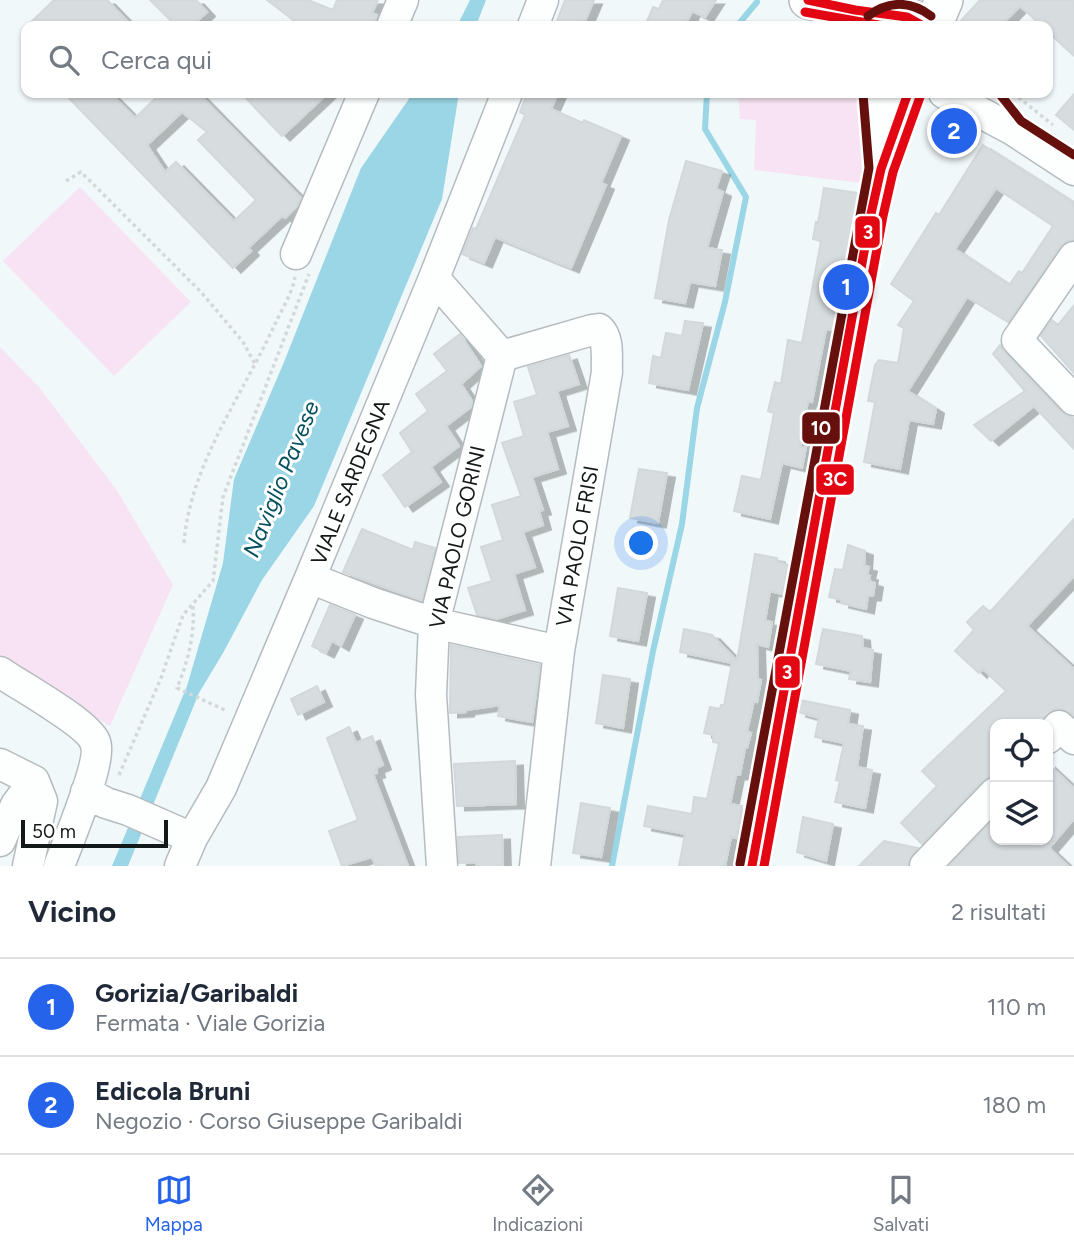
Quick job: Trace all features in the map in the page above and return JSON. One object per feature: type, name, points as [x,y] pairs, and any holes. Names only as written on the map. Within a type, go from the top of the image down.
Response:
[{"type":"main road","points":[[797,0],[831,21]]},
{"type":"main road","points":[[808,0],[897,21],[933,0]]},
{"type":"main road","points":[[935,21],[944,0]]},
{"type":"street","points":[[394,21],[402,0]]},
{"type":"street","points":[[535,21],[543,0]]},
{"type":"street","points":[[303,262],[362,98]]},
{"type":"street","name":"VIALE SARDEGNA","points":[[180,866],[192,838],[221,788],[310,578],[505,98]]},
{"type":"street","points":[[875,98],[881,169]]},
{"type":"street","points":[[752,866],[881,169],[906,98]]},
{"type":"street","points":[[881,169],[914,114],[942,98]]},
{"type":"street","points":[[954,98],[1013,130],[1074,170]]},
{"type":"street","points":[[987,98],[1013,130]]},
{"type":"street","points":[[1074,257],[1017,340],[1074,400]]},
{"type":"street","points":[[434,278],[502,356]]},
{"type":"street","name":"VIA PAOLO FRISI","points":[[502,356],[592,330],[599,330],[606,340],[607,372],[559,651],[535,866]]},
{"type":"street","name":"VIA PAOLO GORINI","points":[[442,866],[431,695],[434,623],[502,356]]},
{"type":"street","points":[[310,578],[434,623],[559,651]]},
{"type":"street","points":[[0,673],[83,727],[96,743],[107,802],[59,866]]},
{"type":"street","points":[[1053,733],[1059,726],[1074,739]]},
{"type":"street","points":[[0,764],[34,781],[42,802],[28,866]]},
{"type":"street","points":[[0,841],[16,805],[34,781]]},
{"type":"street","points":[[925,866],[990,798]]},
{"type":"street","points":[[107,802],[192,838]]},
{"type":"path","points":[[1019,98],[1054,125]]},
{"type":"path","points":[[66,181],[80,172],[201,292],[243,342],[255,365]]},
{"type":"path","points":[[184,543],[185,526],[210,450],[255,365],[303,262]]},
{"type":"path","points":[[107,802],[162,678],[183,615],[213,581],[223,497],[303,262]]},
{"type":"path","points":[[193,604],[194,619],[188,655],[177,688],[217,708],[250,717]]},
{"type":"shaded area","points":[[738,98],[862,98],[868,138],[861,183],[754,170],[756,120],[740,119]]},
{"type":"shaded area","points":[[80,187],[191,302],[114,376],[3,261]]},
{"type":"shaded area","points":[[0,347],[39,387],[118,492],[173,585],[110,726],[0,659]]},
{"type":"water","points":[[470,0],[486,0],[478,21],[460,21]]},
{"type":"water","name":"Naviglio Pavese","points":[[410,98],[458,98],[442,199],[314,506],[262,580],[199,693],[128,866],[112,866],[187,686],[223,563],[234,479],[361,168]]},
{"type":"building","points":[[54,0],[107,0],[127,21],[32,21]]},
{"type":"building","points":[[150,0],[196,0],[207,12],[197,21],[171,21]]},
{"type":"building","points":[[267,0],[308,0],[333,10],[337,0],[378,0],[372,13],[377,15],[375,21],[294,21]]},
{"type":"building","points":[[565,0],[594,0],[585,21],[557,21]]},
{"type":"building","points":[[663,0],[716,0],[705,17],[692,11],[687,21],[647,21],[653,7],[659,9]]},
{"type":"building","points":[[980,0],[1074,0],[1074,56],[1053,37],[1053,21],[1036,21],[1020,6],[1005,21],[961,21]]},
{"type":"building","points":[[1074,94],[1074,130],[1056,115]]},
{"type":"building","points":[[69,98],[115,98],[135,118],[156,98],[203,98],[301,198],[285,218],[282,216],[248,248],[251,251],[233,268]],"holes":[[[182,112],[207,132],[198,140],[256,200],[234,221],[176,162],[165,172],[147,145]]]},
{"type":"building","points":[[246,98],[323,98],[282,136]]},
{"type":"building","points":[[525,98],[556,98],[551,109],[621,136],[601,183],[606,185],[571,268],[495,237],[484,263],[462,254],[473,228],[476,229],[525,115],[520,112]]},
{"type":"building","points":[[983,145],[1074,203],[1074,240],[1060,247],[1008,322],[967,297],[908,391],[936,409],[933,424],[909,420],[900,469],[864,462],[875,402],[868,401],[875,365],[879,360],[898,363],[904,328],[898,325],[914,301],[891,284],[936,213],[939,215]],"holes":[[[996,188],[1053,226],[1022,273],[1019,271],[1009,285],[955,249]]]},
{"type":"building","points":[[686,161],[722,171],[716,189],[723,192],[707,248],[722,250],[715,286],[690,282],[685,303],[655,298],[669,220]]},
{"type":"building","points":[[824,188],[858,193],[832,330],[826,329],[812,402],[808,401],[801,433],[800,447],[806,447],[802,468],[782,463],[770,519],[734,511],[742,476],[761,480],[774,413],[768,411],[775,382],[781,384],[788,340],[802,343],[821,241],[813,239]]},
{"type":"building","points":[[1074,305],[1074,373],[1041,336],[1052,320],[1058,325]]},
{"type":"building","points":[[685,321],[703,323],[688,390],[649,383],[653,356],[661,358],[666,333],[682,336]]},
{"type":"building","points":[[460,334],[481,366],[461,384],[472,401],[471,407],[446,426],[459,446],[431,467],[441,482],[405,507],[383,475],[412,452],[400,433],[428,411],[416,394],[447,371],[434,354]]},
{"type":"building","points":[[1000,345],[1061,412],[1074,419],[1074,449],[1034,406],[991,441],[974,425],[1025,391],[993,354]]},
{"type":"building","points":[[569,355],[579,384],[557,391],[568,426],[547,432],[558,469],[532,477],[543,510],[539,511],[543,525],[523,532],[535,567],[514,574],[525,610],[496,619],[477,615],[468,588],[492,581],[481,547],[503,540],[492,505],[521,496],[502,443],[524,436],[514,402],[537,395],[528,367]]},
{"type":"building","points":[[639,469],[667,473],[658,523],[630,518]]},
{"type":"building","points":[[1074,519],[1074,576],[1027,626],[1074,669],[1074,716],[1063,709],[1054,709],[1043,719],[990,719],[990,778],[982,781],[922,844],[901,823],[937,786],[922,771],[1006,691],[983,669],[979,673],[955,651],[974,630],[967,622],[983,606],[990,612]]},
{"type":"building","points":[[362,529],[413,550],[415,542],[435,548],[422,601],[343,572]]},
{"type":"building","points":[[848,545],[865,551],[864,566],[869,567],[869,581],[875,583],[873,596],[868,596],[866,609],[829,597],[835,569],[843,570]]},
{"type":"building","points":[[755,554],[777,558],[777,562],[788,565],[782,594],[770,591],[765,621],[772,622],[768,647],[757,644],[758,679],[761,680],[747,731],[751,733],[740,775],[736,775],[730,804],[742,806],[736,838],[731,837],[725,866],[679,866],[685,834],[644,826],[648,806],[692,814],[694,797],[707,799],[719,743],[713,742],[713,735],[704,733],[710,707],[720,709],[721,705],[724,705],[732,663],[680,652],[684,629],[712,635],[737,661]]},
{"type":"building","points":[[618,588],[647,593],[638,641],[610,636]]},
{"type":"building","points":[[330,605],[355,615],[341,646],[332,641],[326,653],[312,646]]},
{"type":"building","points":[[823,629],[862,636],[863,648],[873,650],[870,682],[849,679],[851,671],[816,664]]},
{"type":"building","points":[[451,645],[540,665],[532,722],[498,716],[500,705],[450,713]]},
{"type":"building","points":[[603,675],[630,679],[623,728],[596,723]]},
{"type":"building","points":[[317,686],[324,702],[298,715],[291,699]]},
{"type":"building","points":[[800,700],[850,710],[848,724],[863,726],[857,767],[872,770],[865,808],[835,802],[840,781],[836,780],[844,743],[815,737],[819,718],[798,712]]},
{"type":"building","points":[[349,727],[356,743],[372,736],[383,765],[376,768],[377,773],[373,774],[408,866],[376,866],[372,857],[342,866],[329,831],[358,820],[327,738]]},
{"type":"building","points":[[515,761],[516,804],[457,806],[454,764]]},
{"type":"building","points":[[1053,769],[1074,788],[1074,819],[1053,843]]},
{"type":"building","points":[[581,803],[610,808],[601,857],[573,853]]},
{"type":"building","points":[[803,817],[833,824],[826,861],[797,852]]},
{"type":"building","points":[[990,823],[990,845],[1052,845],[1049,848],[1068,866],[949,866]]},
{"type":"building","points":[[502,835],[503,866],[476,866],[476,862],[459,863],[458,837]]},
{"type":"building","points":[[884,841],[918,848],[912,854],[908,866],[859,866]]},
{"type":"waterway","points":[[741,21],[757,2]]},
{"type":"waterway","points":[[612,866],[653,651],[682,524],[697,408],[725,302],[746,197],[705,129],[707,98]]},
{"type":"transit line","name":"3","points":[[808,0],[907,17],[914,21]]},
{"type":"transit line","name":"10","points":[[868,16],[883,7],[899,4],[915,7],[931,16]]},
{"type":"transit line","name":"3C","points":[[805,12],[856,21]]},
{"type":"transit line","name":"10","points":[[740,864],[869,168],[863,98]]},
{"type":"transit line","name":"3","points":[[752,866],[871,214],[881,169],[906,98]]},
{"type":"transit line","name":"3C","points":[[764,866],[883,216],[893,172],[920,98]]},
{"type":"transit line","name":"10","points":[[1003,98],[1021,121],[1074,155]]},
{"type":"place","name":"Edicola Bruni","points":[[954,131]]},
{"type":"place","name":"Gorizia/Garibaldi","points":[[846,287]]}]
